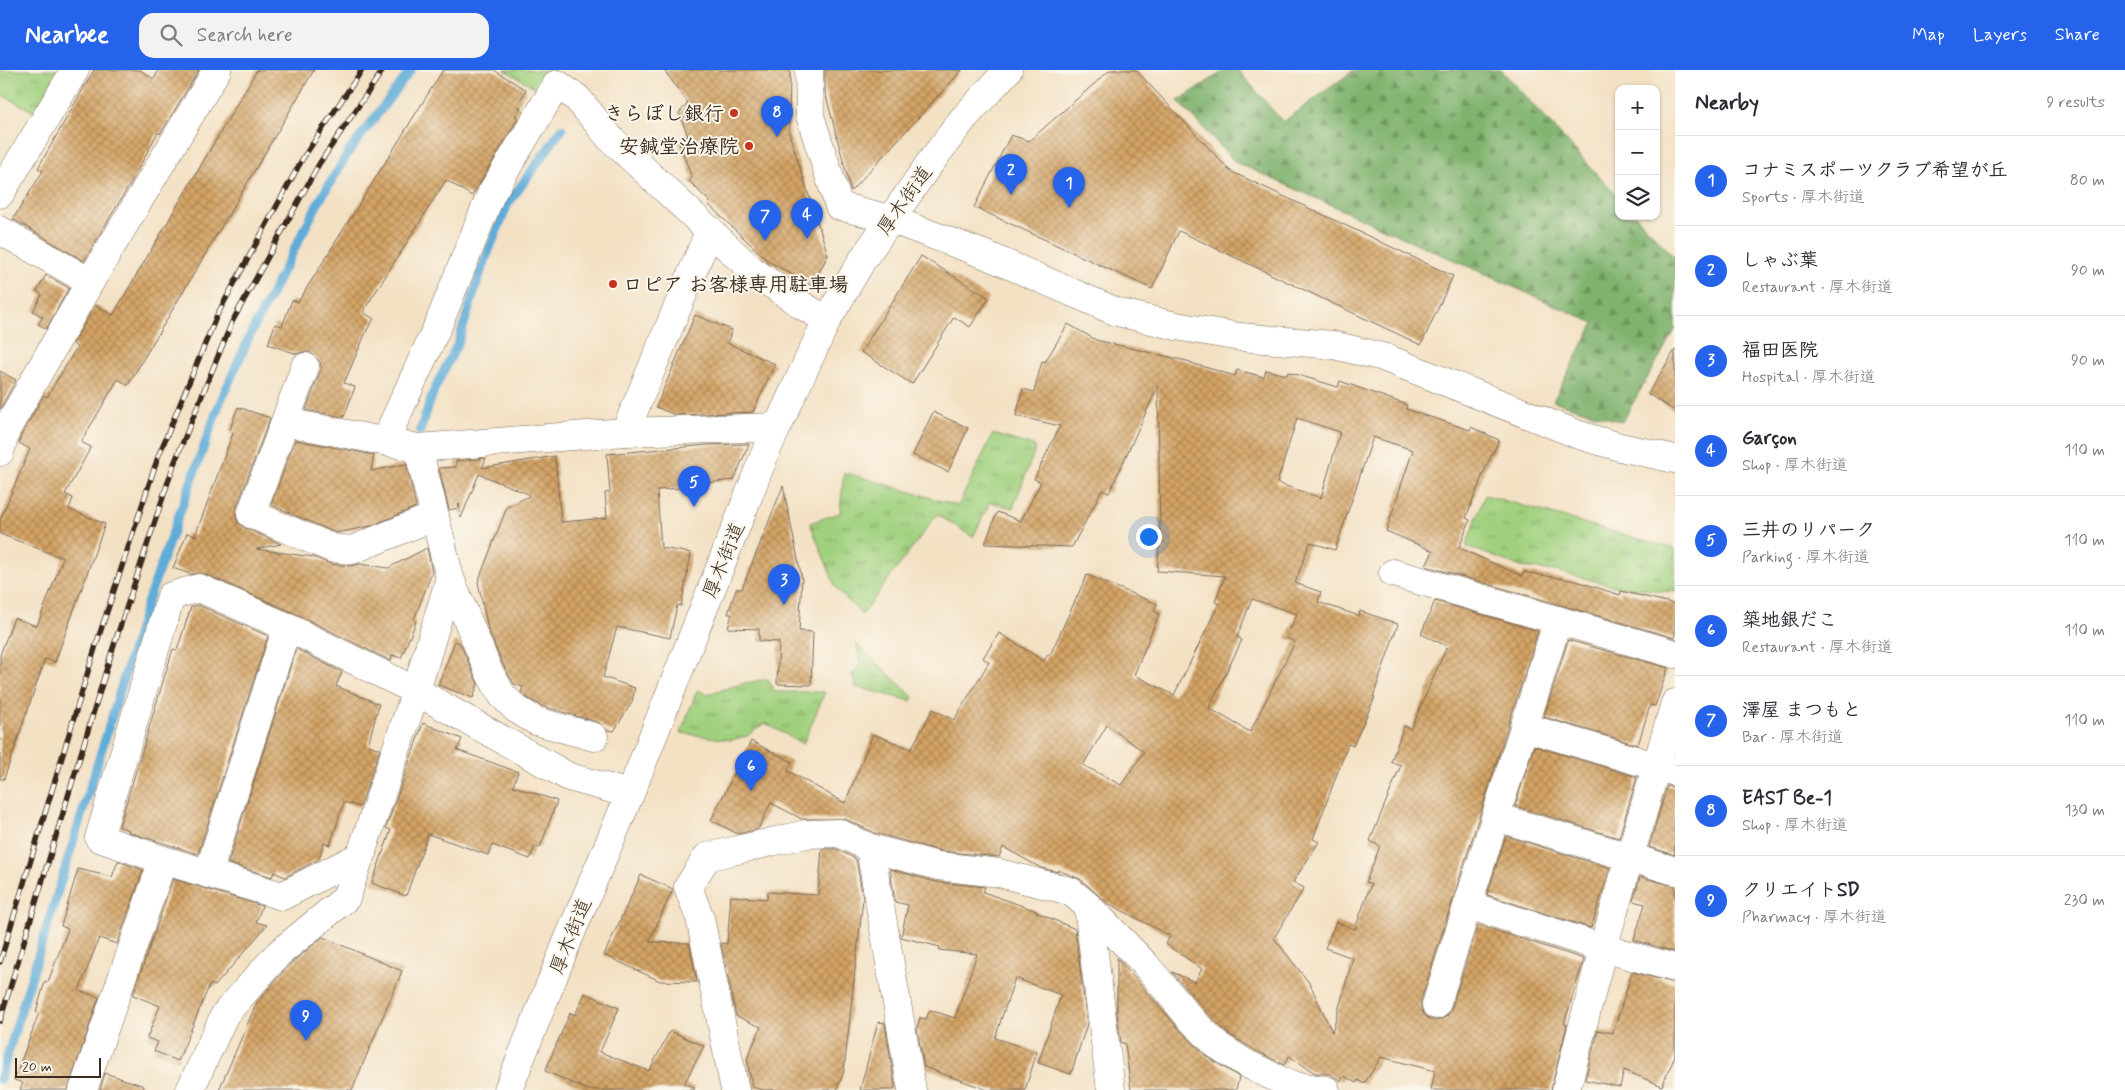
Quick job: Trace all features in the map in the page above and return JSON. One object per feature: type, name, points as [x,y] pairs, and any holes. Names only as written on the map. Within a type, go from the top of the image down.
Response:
[{"type":"street","points":[[0,194],[75,70]]},
{"type":"street","points":[[0,452],[6,430],[90,282],[217,70]]},
{"type":"street","points":[[809,70],[810,116],[839,206],[890,220],[986,255],[1117,312],[1176,326],[1240,337],[1333,345],[1383,356],[1579,435],[1620,447],[1675,459]]},
{"type":"street","name":"厚木街道","points":[[512,1089],[568,940],[630,794],[777,427],[827,320],[863,259],[962,119],[1008,70]]},
{"type":"street","points":[[385,441],[439,322],[491,194],[562,77],[610,138],[753,271],[803,306],[827,320]]},
{"type":"street","points":[[0,230],[90,282]]},
{"type":"street","points":[[625,432],[710,230]]},
{"type":"street","points":[[305,367],[250,514],[332,548],[352,550],[435,516]]},
{"type":"street","points":[[286,422],[418,448],[625,432],[777,427]]},
{"type":"street","points":[[418,448],[450,578],[489,672],[502,695],[516,709],[536,721],[594,737]]},
{"type":"street","points":[[1393,573],[1675,654]]},
{"type":"street","points":[[190,1090],[225,1014],[278,954],[346,898],[416,691],[450,578]]},
{"type":"street","points":[[362,855],[282,896],[163,860],[99,838],[172,596],[199,588],[287,627],[416,691],[569,777],[630,794]]},
{"type":"street","points":[[1436,1005],[1558,620]]},
{"type":"street","points":[[208,874],[287,627]]},
{"type":"street","points":[[1566,1090],[1629,857],[1666,769],[1675,703]]},
{"type":"street","points":[[1524,728],[1666,769]]},
{"type":"street","points":[[1496,817],[1675,871]]},
{"type":"street","points":[[735,1090],[700,918],[688,888],[707,858],[806,834],[839,833],[870,848],[938,866],[999,873],[1070,891],[1088,906],[1144,963],[1190,1018],[1217,1045],[1245,1064],[1290,1085],[1326,1090]]},
{"type":"street","points":[[870,848],[912,1090]]},
{"type":"street","points":[[83,1090],[163,860]]},
{"type":"street","points":[[1468,905],[1603,948],[1675,968]]},
{"type":"street","points":[[1088,906],[1111,1090]]},
{"type":"street","points":[[1245,1064],[1255,1090]]},
{"type":"green space","points":[[0,70],[59,70],[36,113],[0,94]]},
{"type":"green space","points":[[505,70],[554,70],[541,91]]},
{"type":"green space","points":[[1225,70],[1238,70],[1283,122],[1354,70],[1501,70],[1615,194],[1615,220],[1640,220],[1675,258],[1675,330],[1622,422],[1553,401],[1594,323],[1235,162],[1178,101]]},
{"type":"green space","points":[[993,434],[1036,447],[1013,508],[990,502],[973,537],[937,514],[862,615],[836,588],[810,523],[840,513],[844,472],[958,506]]},
{"type":"green space","points":[[1485,495],[1675,549],[1675,592],[1619,587],[1555,571],[1521,567],[1466,546]]},
{"type":"green space","points":[[857,644],[913,697],[911,701],[856,687],[852,675],[860,665]]},
{"type":"green space","points":[[768,679],[775,692],[825,692],[803,744],[765,723],[747,736],[731,740],[681,733],[697,690],[707,694],[745,683]]},
{"type":"building","points":[[94,70],[140,70],[154,79],[159,70],[199,70],[160,134],[158,132],[133,179],[84,261],[13,219],[43,171],[38,168]]},
{"type":"building","points":[[257,70],[314,70],[128,385],[118,379],[81,442],[91,447],[65,494],[73,498],[69,509],[105,524],[55,662],[45,659],[4,779],[0,779],[0,655],[14,618],[37,626],[63,558],[0,534],[0,520],[30,449],[19,443],[21,436],[44,395],[47,397],[77,347],[73,344],[95,305],[113,315]]},
{"type":"building","points":[[443,70],[494,70],[526,90],[517,106],[521,108],[515,116],[518,118],[472,196],[446,180],[363,312],[374,319],[367,330],[344,383],[355,387],[344,417],[306,410],[322,367],[320,366],[321,363],[310,352],[297,354],[268,344],[275,324],[282,326],[292,300],[298,302]]},
{"type":"building","points":[[664,70],[790,70],[789,133],[828,255],[812,286],[768,261],[708,204],[710,202],[689,181],[692,178],[678,140],[688,136],[679,113],[688,103]]},
{"type":"building","points":[[825,70],[962,70],[851,191],[825,92]]},
{"type":"building","points":[[1110,70],[1136,70],[1230,171],[1453,276],[1421,345],[1179,231],[1152,289],[974,207],[1011,135],[1029,141]]},
{"type":"building","points":[[921,256],[989,298],[970,327],[954,317],[912,384],[861,352]]},
{"type":"building","points":[[46,275],[69,288],[46,329],[38,324],[43,317],[33,311],[42,295],[37,291]]},
{"type":"building","points":[[695,315],[732,330],[727,343],[775,364],[753,412],[675,415],[656,407]]},
{"type":"building","points":[[1068,324],[1096,340],[1191,362],[1235,376],[1237,370],[1264,377],[1266,370],[1287,375],[1288,372],[1338,387],[1340,381],[1407,405],[1406,409],[1470,430],[1471,427],[1499,440],[1485,469],[1466,518],[1470,520],[1459,548],[1522,576],[1524,572],[1576,581],[1620,595],[1621,591],[1675,604],[1675,638],[1426,566],[1433,551],[1386,531],[1413,450],[1373,437],[1335,550],[1310,542],[1295,583],[1321,592],[1318,602],[1359,616],[1360,611],[1398,624],[1373,697],[1375,697],[1353,746],[1348,744],[1313,839],[1319,842],[1293,882],[1304,888],[1274,938],[1310,984],[1332,1032],[1353,958],[1325,948],[1336,922],[1355,929],[1371,884],[1366,882],[1380,846],[1370,841],[1401,765],[1391,762],[1404,726],[1411,729],[1447,646],[1421,634],[1435,601],[1538,631],[1421,1000],[1421,1008],[1424,1015],[1431,1020],[1439,1020],[1447,1016],[1451,1010],[1478,925],[1584,959],[1564,1024],[1567,1025],[1551,1090],[1431,1090],[1435,1071],[1381,1057],[1364,1084],[1358,1080],[1356,1083],[1344,1076],[1341,1081],[1330,1074],[1315,1073],[1289,1056],[1284,1065],[1227,1033],[1202,1007],[1172,972],[1195,982],[1202,969],[1166,944],[1170,936],[1106,902],[1080,879],[1058,870],[1058,872],[1041,868],[1003,847],[999,857],[941,851],[875,833],[845,819],[802,819],[771,803],[758,829],[738,834],[711,820],[751,741],[792,762],[788,771],[845,803],[873,734],[911,749],[933,709],[954,720],[989,662],[983,658],[999,633],[1044,661],[1048,654],[1050,655],[1087,575],[1157,604],[1154,611],[1159,614],[1134,675],[1174,695],[1219,604],[1215,602],[1225,576],[1157,571],[1160,535],[1158,386],[1109,493],[1102,490],[1072,547],[985,544],[997,512],[1021,521],[1041,482],[1034,479],[1060,426],[1016,416],[1023,389],[1034,392],[1042,361],[1045,362]],"holes":[[[1297,418],[1340,432],[1321,498],[1277,483]],[[1252,599],[1297,614],[1286,638],[1295,642],[1250,732],[1209,708],[1242,640],[1237,637]],[[1107,725],[1144,752],[1121,785],[1083,765]]]},
{"type":"building","points":[[1675,350],[1675,411],[1648,394]]},
{"type":"building","points":[[0,371],[16,380],[0,409]]},
{"type":"building","points":[[238,407],[270,418],[236,509],[236,516],[238,523],[245,528],[281,544],[256,549],[313,557],[330,564],[350,566],[360,564],[388,568],[427,548],[432,572],[414,620],[416,622],[401,658],[392,655],[391,661],[294,613],[205,574],[190,574],[173,568],[187,533],[195,536],[233,433],[229,432]]},
{"type":"building","points":[[933,412],[968,428],[948,472],[913,455]]},
{"type":"building","points":[[295,440],[374,455],[371,471],[406,464],[416,507],[371,526],[336,533],[271,505]]},
{"type":"building","points":[[749,444],[734,480],[706,483],[706,486],[657,490],[661,548],[691,553],[681,606],[677,605],[670,638],[617,627],[603,677],[635,688],[632,702],[614,731],[607,730],[598,722],[542,706],[526,697],[521,692],[523,687],[514,684],[503,665],[488,629],[478,582],[507,507],[529,496],[479,474],[461,518],[459,504],[458,508],[449,510],[439,468],[456,467],[456,461],[486,458],[482,468],[555,456],[561,522],[607,518],[605,493],[610,492],[607,454],[707,445]]},
{"type":"building","points":[[783,486],[802,579],[799,631],[813,632],[811,685],[777,684],[779,642],[759,641],[759,629],[728,628],[732,614],[728,614],[736,589],[742,589]]},
{"type":"building","points":[[198,605],[268,636],[198,854],[128,832],[129,830],[119,827],[173,649],[177,650],[191,607]]},
{"type":"building","points":[[1568,640],[1668,668],[1655,706],[1650,705],[1638,745],[1544,717]]},
{"type":"building","points":[[455,641],[460,643],[478,684],[473,698],[438,685]]},
{"type":"building","points":[[296,649],[342,672],[336,686],[379,704],[368,745],[380,749],[360,807],[344,802],[330,845],[324,843],[319,859],[285,877],[274,872],[272,877],[228,863]]},
{"type":"building","points":[[423,723],[462,739],[457,750],[518,772],[513,786],[557,801],[540,848],[535,846],[530,859],[492,845],[488,855],[428,834],[406,896],[372,883],[391,830],[386,828]]},
{"type":"building","points":[[1534,746],[1637,777],[1619,838],[1515,806]]},
{"type":"building","points":[[1667,786],[1675,787],[1675,855],[1649,847]]},
{"type":"building","points":[[1506,836],[1610,868],[1591,928],[1487,895]]},
{"type":"building","points":[[822,849],[836,849],[856,859],[863,898],[844,1071],[837,1090],[763,1090],[752,1087],[747,1059],[761,1027],[736,1016],[721,943],[727,944],[731,896],[767,899],[768,892],[818,895]]},
{"type":"building","points":[[118,861],[143,870],[117,944],[99,938],[79,991],[99,997],[68,1090],[20,1090],[23,1083],[14,1080],[39,1013],[36,1012],[45,981],[48,982],[68,929],[61,926],[78,869],[112,877]]},
{"type":"building","points":[[890,869],[936,882],[985,887],[983,892],[1037,911],[1075,929],[1087,1024],[1071,1074],[1038,1063],[1061,995],[1015,978],[995,1038],[1037,1052],[1025,1090],[988,1090],[924,1067],[917,1028],[920,1018],[926,1019],[930,1010],[955,1018],[977,954],[939,950],[940,947],[901,937],[908,905],[895,902]]},
{"type":"building","points":[[641,875],[673,889],[649,942],[689,943],[697,982],[660,981],[604,955]]},
{"type":"building","points":[[1640,877],[1675,886],[1675,952],[1634,940],[1645,904],[1633,901]]},
{"type":"building","points":[[173,879],[262,906],[256,922],[267,925],[215,986],[210,984],[178,1061],[154,1051],[158,1042],[147,1038],[160,1006],[133,995]]},
{"type":"building","points":[[323,937],[402,971],[352,1090],[219,1090],[257,1002],[289,965]]},
{"type":"building","points":[[1117,958],[1178,1028],[1206,1056],[1239,1077],[1236,1090],[1131,1090],[1125,1043],[1121,1043],[1117,1013]]},
{"type":"building","points":[[1632,972],[1675,983],[1675,1056],[1662,1086],[1624,1070],[1620,1087],[1585,1080],[1598,1030],[1613,1033]]},
{"type":"building","points":[[585,993],[619,1008],[600,1052],[649,1071],[670,1031],[704,1046],[684,1084],[694,1087],[694,1090],[588,1090],[545,1071],[570,1013],[575,1015]]},
{"type":"building","points":[[878,1022],[885,1023],[895,1086],[894,1090],[860,1090]]},
{"type":"building","points":[[105,1073],[144,1086],[143,1090],[100,1090]]},
{"type":"waterway","points":[[0,1079],[147,603],[219,405],[251,333],[317,205],[348,153],[411,70]]},
{"type":"waterway","points":[[420,431],[434,390],[458,343],[483,265],[508,204],[562,129]]},
{"type":"railway","points":[[0,962],[96,645],[158,457],[217,315],[303,158],[362,70]]},
{"type":"railway","points":[[0,1021],[112,651],[174,464],[232,322],[319,164],[383,70]]},
{"type":"place","name":"きらぼし銀行","points":[[734,113]]},
{"type":"place","name":"EAST Be-1","points":[[777,137]]},
{"type":"place","name":"安鍼堂治療院","points":[[749,146]]},
{"type":"place","name":"しゃぶ葉","points":[[1011,195]]},
{"type":"place","name":"コナミスポーツクラブ希望が丘","points":[[1069,208]]},
{"type":"place","name":"Garçon","points":[[807,239]]},
{"type":"place","name":"澤屋 まつもと","points":[[765,241]]},
{"type":"place","name":"ロピア お客様専用駐車場","points":[[613,284]]},
{"type":"place","name":"三井のリパーク","points":[[694,507]]},
{"type":"place","name":"福田医院","points":[[784,605]]},
{"type":"place","name":"築地銀だこ","points":[[751,791]]},
{"type":"place","name":"クリエイトSD","points":[[306,1041]]}]
